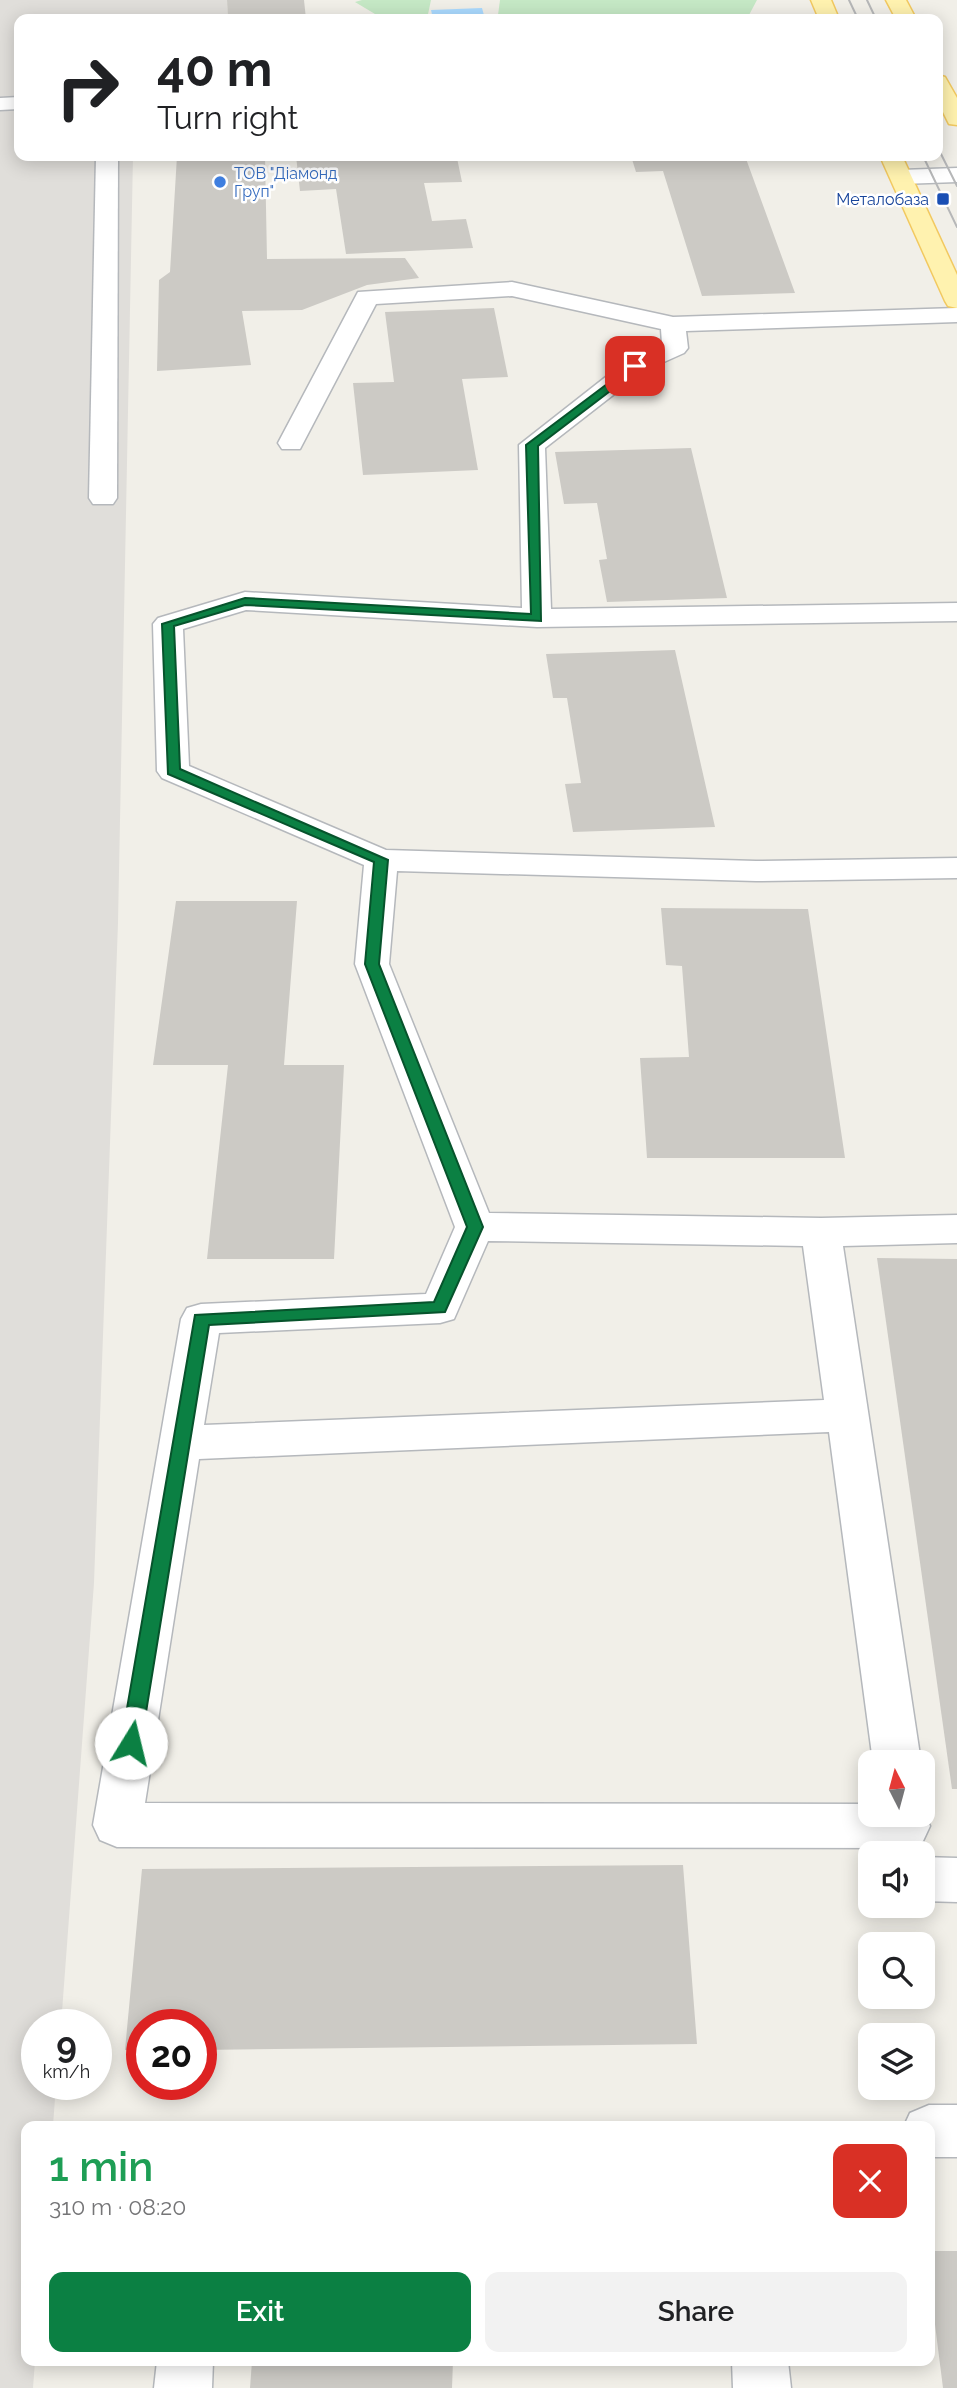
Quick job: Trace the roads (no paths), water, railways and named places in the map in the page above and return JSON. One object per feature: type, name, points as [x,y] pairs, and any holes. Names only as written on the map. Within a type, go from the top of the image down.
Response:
[{"type":"main road","points":[[943,91],[957,119]]},
{"type":"main road","points":[[896,166],[957,301]]},
{"type":"lane","points":[[103,498],[107,161]]},
{"type":"lane","points":[[896,166],[957,175]]},
{"type":"lane","points":[[291,443],[368,297],[512,289],[673,324],[957,315]]},
{"type":"lane","points":[[537,618],[532,445],[635,366],[674,348],[673,324]]},
{"type":"lane","points":[[957,612],[537,618],[245,601],[168,624],[173,771],[381,860],[755,871],[957,868]]},
{"type":"lane","points":[[381,860],[372,964],[475,1227],[440,1308],[201,1319],[117,1825],[907,1831]]},
{"type":"lane","points":[[475,1227],[821,1232],[957,1229]]},
{"type":"lane","points":[[821,1232],[895,1750]]},
{"type":"lane","points":[[181,1443],[848,1415]]},
{"type":"lane","points":[[935,1879],[957,1880]]},
{"type":"lane","points":[[935,2131],[957,2131]]},
{"type":"lane","points":[[183,2388],[185,2366]]},
{"type":"lane","points":[[760,2366],[762,2388]]},
{"type":"water","points":[[482,8],[484,14],[432,14],[431,10]]},
{"type":"tram line","points":[[849,0],[856,14]]},
{"type":"tram line","points":[[867,0],[874,14]]},
{"type":"tram line","points":[[943,158],[957,186]]},
{"type":"tram line","points":[[925,161],[957,227]]},
{"type":"place","name":"ТОВ \"Діамонд Груп\"","points":[[220,182]]},
{"type":"place","name":"Металобаза","points":[[943,199]]}]
